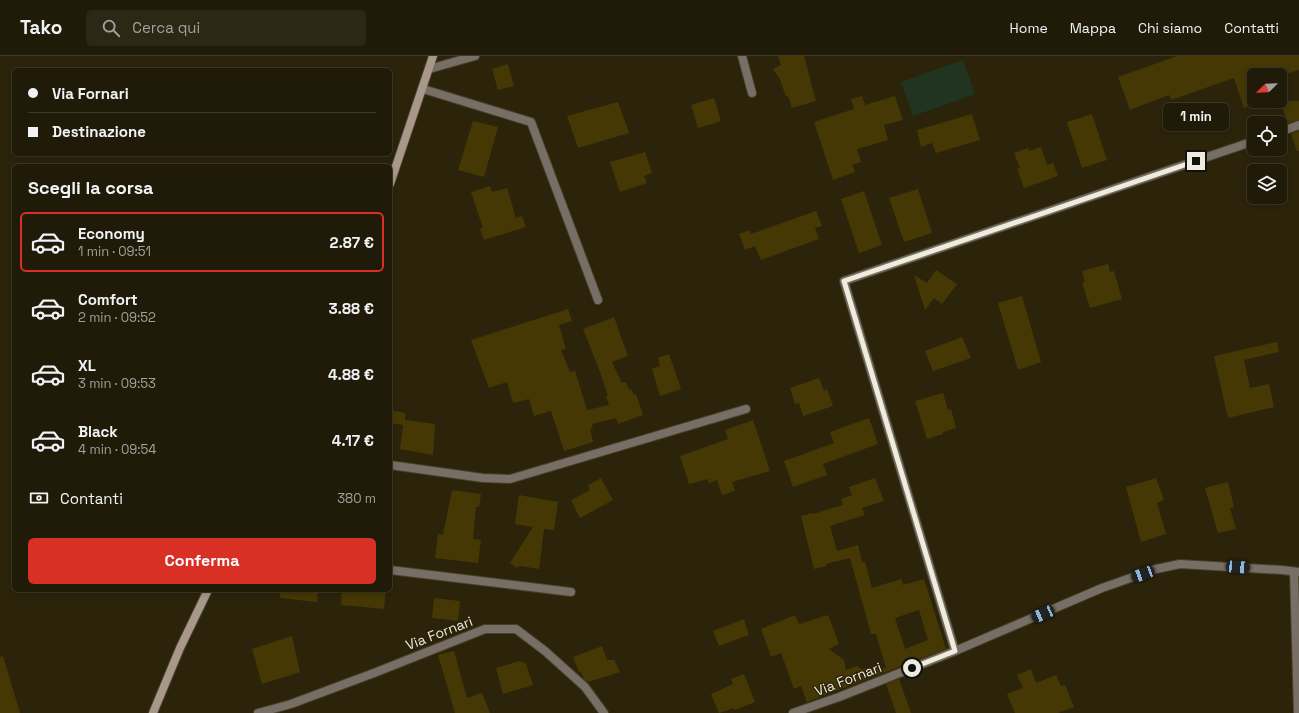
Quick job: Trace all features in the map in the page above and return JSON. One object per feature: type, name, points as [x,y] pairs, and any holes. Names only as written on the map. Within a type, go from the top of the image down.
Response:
[{"type":"street","points":[[392,178],[433,56]]},
{"type":"street","points":[[429,69],[475,56]]},
{"type":"street","points":[[742,56],[752,93]]},
{"type":"street","points":[[423,89],[531,122],[598,300]]},
{"type":"street","points":[[1287,129],[1299,125]]},
{"type":"street","points":[[955,651],[844,281],[1247,143]]},
{"type":"street","points":[[392,465],[483,478],[510,479],[746,408]]},
{"type":"street","name":"Via Fornari","points":[[792,713],[840,697],[955,651],[1102,588],[1156,569],[1180,564],[1297,572]]},
{"type":"street","points":[[392,570],[571,592]]},
{"type":"street","points":[[1297,572],[1298,713]]},
{"type":"street","points":[[154,713],[180,648],[207,592]]},
{"type":"street","name":"Via Fornari","points":[[258,713],[291,704],[486,629],[516,629],[546,651],[585,687],[604,713]]},
{"type":"green space","points":[[963,60],[975,94],[913,116],[901,82]]},
{"type":"building","points":[[778,56],[804,56],[816,101],[792,108],[788,96],[786,97],[780,79],[773,69],[781,65]]},
{"type":"building","points":[[1177,56],[1299,56],[1299,70],[1287,74],[1287,68],[1247,68],[1247,107],[1244,108],[1234,78],[1171,100],[1169,95],[1130,110],[1118,77]]},
{"type":"building","points":[[508,64],[514,86],[498,90],[492,69]]},
{"type":"building","points":[[862,96],[865,105],[895,96],[903,120],[884,125],[888,140],[857,149],[861,162],[852,165],[855,172],[833,180],[814,122],[854,109],[851,99]]},
{"type":"building","points":[[714,98],[721,121],[698,128],[691,105]]},
{"type":"building","points":[[1287,101],[1299,101],[1299,120],[1288,123],[1287,116],[1285,116],[1283,108],[1287,108]]},
{"type":"building","points":[[618,102],[629,133],[578,148],[567,116]]},
{"type":"building","points":[[972,114],[980,140],[936,153],[932,143],[921,147],[917,130]]},
{"type":"building","points":[[1092,114],[1107,160],[1082,168],[1067,122]]},
{"type":"building","points":[[473,121],[498,127],[484,177],[458,170]]},
{"type":"building","points":[[1299,131],[1299,151],[1297,151],[1291,134]]},
{"type":"building","points":[[1041,147],[1047,165],[1053,163],[1058,176],[1024,188],[1017,169],[1020,168],[1014,153],[1028,148],[1029,151]]},
{"type":"building","points":[[645,152],[652,173],[644,176],[647,183],[620,192],[610,162]]},
{"type":"building","points":[[490,186],[492,192],[507,188],[516,218],[522,216],[526,227],[484,240],[480,229],[483,228],[471,192]]},
{"type":"building","points":[[918,189],[932,233],[904,242],[889,198]]},
{"type":"building","points":[[864,191],[882,245],[859,253],[841,199]]},
{"type":"building","points":[[816,211],[822,226],[815,228],[819,239],[761,260],[755,246],[745,250],[739,234],[750,230],[751,234]]},
{"type":"building","points":[[1108,264],[1110,272],[1114,271],[1122,299],[1090,308],[1082,282],[1085,282],[1082,271]]},
{"type":"building","points":[[936,270],[957,284],[942,304],[934,298],[925,310],[914,275],[927,283]]},
{"type":"building","points":[[1022,296],[1041,362],[1018,370],[998,303]]},
{"type":"building","points":[[568,309],[572,321],[559,325],[566,349],[561,350],[570,372],[575,371],[587,410],[609,405],[606,397],[608,396],[600,372],[583,329],[614,317],[628,356],[612,362],[622,383],[626,382],[629,390],[631,389],[634,395],[636,394],[643,415],[618,424],[616,418],[592,424],[593,428],[590,429],[593,442],[564,451],[551,411],[534,416],[529,399],[513,403],[507,382],[489,388],[471,340]]},
{"type":"building","points":[[962,337],[971,358],[933,371],[925,351]]},
{"type":"building","points":[[1277,342],[1279,352],[1244,360],[1250,388],[1269,384],[1274,407],[1228,418],[1214,356]]},
{"type":"building","points":[[669,354],[681,389],[660,396],[652,369],[660,366],[658,358]]},
{"type":"building","points":[[819,378],[824,391],[827,389],[833,406],[803,416],[799,403],[795,404],[790,388]]},
{"type":"building","points":[[943,393],[948,410],[951,409],[956,428],[927,439],[915,401]]},
{"type":"building","points":[[392,410],[405,413],[405,420],[435,424],[433,455],[400,449],[403,425],[392,423]]},
{"type":"building","points":[[869,418],[878,444],[823,464],[827,475],[793,487],[784,461],[834,443],[830,432]]},
{"type":"building","points":[[753,420],[770,471],[732,482],[735,491],[722,495],[717,480],[709,483],[708,479],[689,484],[680,456],[728,439],[725,430]]},
{"type":"building","points":[[601,478],[613,500],[580,518],[571,500],[590,490],[588,485]]},
{"type":"building","points":[[875,478],[884,501],[862,508],[865,515],[830,526],[837,551],[858,545],[862,562],[865,562],[872,588],[901,579],[903,585],[924,579],[946,649],[807,702],[801,686],[794,689],[781,653],[771,657],[761,629],[795,615],[799,624],[828,615],[839,644],[829,649],[844,660],[846,670],[857,666],[861,669],[886,668],[876,634],[871,634],[850,558],[826,564],[826,566],[814,569],[801,516],[843,505],[841,499],[852,495],[849,487]],"holes":[[[919,610],[928,640],[905,649],[895,618]]]},
{"type":"building","points":[[1156,478],[1164,500],[1157,503],[1166,534],[1141,542],[1126,487]]},
{"type":"building","points":[[1228,482],[1234,507],[1230,508],[1236,529],[1218,533],[1205,488]]},
{"type":"building","points":[[452,490],[481,494],[479,507],[476,507],[473,539],[481,540],[478,563],[435,558],[438,534],[443,535]]},
{"type":"building","points":[[519,495],[558,502],[554,530],[544,529],[539,569],[520,566],[517,568],[510,563],[533,527],[515,524]]},
{"type":"building","points":[[280,592],[318,592],[317,602],[280,598]]},
{"type":"building","points":[[342,592],[386,592],[384,609],[341,605]]},
{"type":"building","points":[[434,598],[460,601],[458,621],[432,618]]},
{"type":"building","points":[[744,619],[749,635],[719,646],[713,631]]},
{"type":"building","points":[[292,636],[300,672],[262,684],[252,649]]},
{"type":"building","points":[[602,646],[607,660],[614,660],[620,672],[588,682],[584,679],[581,672],[579,672],[573,657]]},
{"type":"building","points":[[454,651],[467,698],[482,693],[490,713],[455,713],[438,655]]},
{"type":"building","points":[[3,656],[20,713],[0,713],[0,657]]},
{"type":"building","points":[[520,661],[526,664],[533,685],[503,694],[496,668]]},
{"type":"building","points":[[1031,669],[1036,683],[1056,675],[1061,686],[1065,685],[1074,707],[1058,713],[1015,713],[1007,694],[1023,688],[1017,675]]},
{"type":"building","points":[[744,674],[755,702],[735,710],[734,708],[719,713],[711,694],[733,684],[731,679]]},
{"type":"building","points":[[899,679],[911,713],[896,713],[886,684]]},
{"type":"route","points":[[912,668],[955,651],[844,281],[1196,161]]}]
